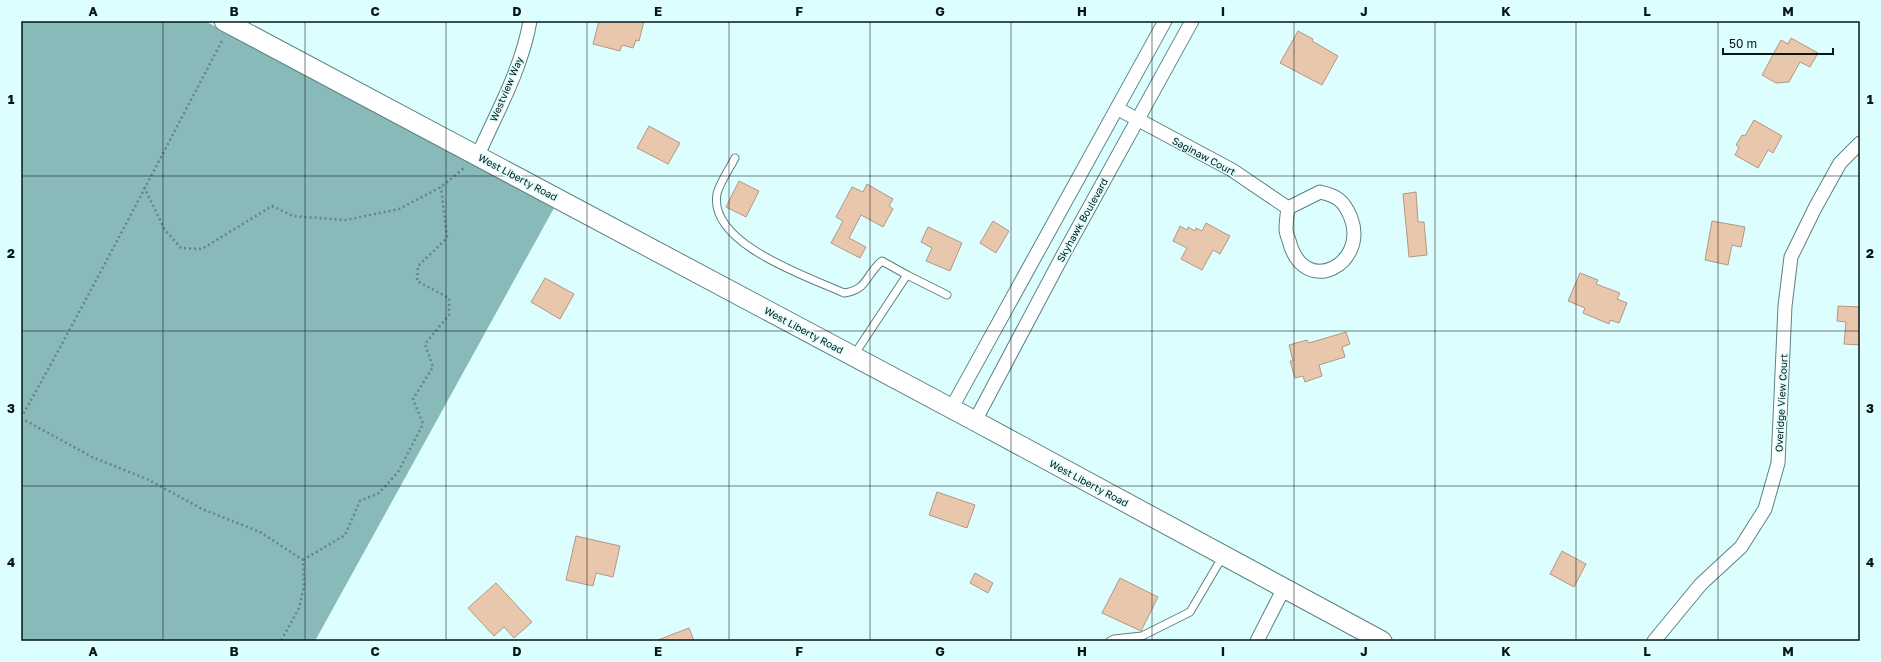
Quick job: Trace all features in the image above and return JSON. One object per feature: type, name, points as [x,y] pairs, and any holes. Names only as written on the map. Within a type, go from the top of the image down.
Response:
[{"type":"main road","name":"West Liberty Road","points":[[228,23],[975,421],[1382,641]]},
{"type":"street","name":"Westview Way","points":[[478,156],[515,69],[527,35],[530,21]]},
{"type":"street","points":[[951,409],[1040,246],[1118,109],[1165,21]]},
{"type":"street","name":"Skyhawk Boulevard","points":[[975,421],[1063,256],[1192,21]]},
{"type":"street","name":"Saginaw Court","points":[[1118,109],[1232,170],[1288,208]]},
{"type":"street","name":"Overidge View Court","points":[[1654,641],[1701,584],[1740,547],[1765,509],[1778,463],[1785,306],[1791,257],[1815,208],[1840,163],[1860,143]]},
{"type":"street","points":[[1320,192],[1334,195],[1346,206],[1354,227],[1353,244],[1343,263],[1329,270],[1315,272],[1300,264],[1292,252],[1286,230],[1288,208],[1320,192]]},
{"type":"street","points":[[1257,641],[1284,588]]},
{"type":"lane","points":[[735,158],[717,193],[716,207],[721,219],[737,238],[762,257],[844,293],[856,291],[860,288],[874,268],[882,261],[947,295]]},
{"type":"lane","points":[[853,356],[907,275]]},
{"type":"lane","points":[[1110,641],[1114,639],[1142,636],[1190,612],[1223,555]]},
{"type":"path","points":[[228,23],[95,284],[21,418],[92,457],[149,480],[202,509],[260,532],[303,560]]},
{"type":"path","points":[[144,187],[165,230],[181,248],[202,248],[272,206],[293,216],[346,220],[399,209],[441,187],[478,156]]},
{"type":"path","points":[[303,560],[345,535],[360,501],[379,493],[398,472],[423,424],[413,399],[433,367],[425,344],[449,314],[449,298],[417,281],[418,266],[447,238],[441,187]]},
{"type":"path","points":[[281,641],[299,608],[304,586],[303,560]]},
{"type":"shaded area","points":[[21,21],[205,21],[554,208],[315,641],[21,641]]},
{"type":"building","points":[[599,21],[644,21],[639,41],[636,40],[633,48],[622,45],[620,51],[593,44]]},
{"type":"building","points":[[1298,31],[1338,56],[1322,85],[1280,63]]},
{"type":"building","points":[[1791,38],[1818,53],[1810,67],[1800,62],[1789,82],[1776,83],[1762,75],[1781,40],[1788,44]]},
{"type":"building","points":[[1754,120],[1782,136],[1773,153],[1768,150],[1758,168],[1735,155],[1739,147],[1736,145],[1742,135],[1745,136]]},
{"type":"building","points":[[649,126],[680,143],[668,164],[637,148]]},
{"type":"building","points":[[739,181],[759,191],[746,217],[726,207]]},
{"type":"building","points":[[867,184],[893,199],[889,206],[893,209],[883,227],[861,215],[849,238],[866,247],[860,258],[831,243],[843,221],[836,217],[852,187],[863,192]]},
{"type":"building","points":[[1416,192],[1418,222],[1424,222],[1427,255],[1409,257],[1403,194]]},
{"type":"building","points":[[993,221],[1009,231],[996,253],[980,243]]},
{"type":"building","points":[[1712,221],[1745,227],[1741,247],[1732,245],[1728,265],[1705,260]]},
{"type":"building","points":[[1206,223],[1230,236],[1220,254],[1213,250],[1202,270],[1181,259],[1187,248],[1173,241],[1180,226],[1187,230],[1188,227],[1195,231],[1196,228],[1202,231]]},
{"type":"building","points":[[928,227],[962,243],[950,271],[926,261],[932,248],[921,242]]},
{"type":"building","points":[[1580,273],[1598,280],[1596,284],[1620,293],[1617,299],[1627,303],[1619,323],[1610,320],[1609,324],[1583,313],[1585,308],[1568,301]]},
{"type":"building","points":[[545,278],[574,294],[560,319],[531,302]]},
{"type":"building","points":[[1838,306],[1860,307],[1860,345],[1844,344],[1846,322],[1837,321]]},
{"type":"building","points":[[1346,332],[1350,344],[1342,347],[1345,357],[1319,365],[1322,376],[1305,382],[1303,376],[1295,378],[1290,361],[1293,361],[1289,345],[1307,340],[1309,343]]},
{"type":"building","points":[[937,492],[975,505],[967,528],[929,515]]},
{"type":"building","points":[[576,536],[620,546],[613,577],[596,573],[593,586],[566,580]]},
{"type":"building","points":[[1562,551],[1586,564],[1574,587],[1550,574]]},
{"type":"building","points":[[975,573],[993,583],[988,593],[970,583]]},
{"type":"building","points":[[1120,578],[1158,597],[1141,631],[1102,613]]},
{"type":"building","points":[[496,583],[532,622],[514,638],[504,627],[494,636],[468,608]]},
{"type":"building","points":[[689,628],[694,641],[658,641],[658,640]]}]
